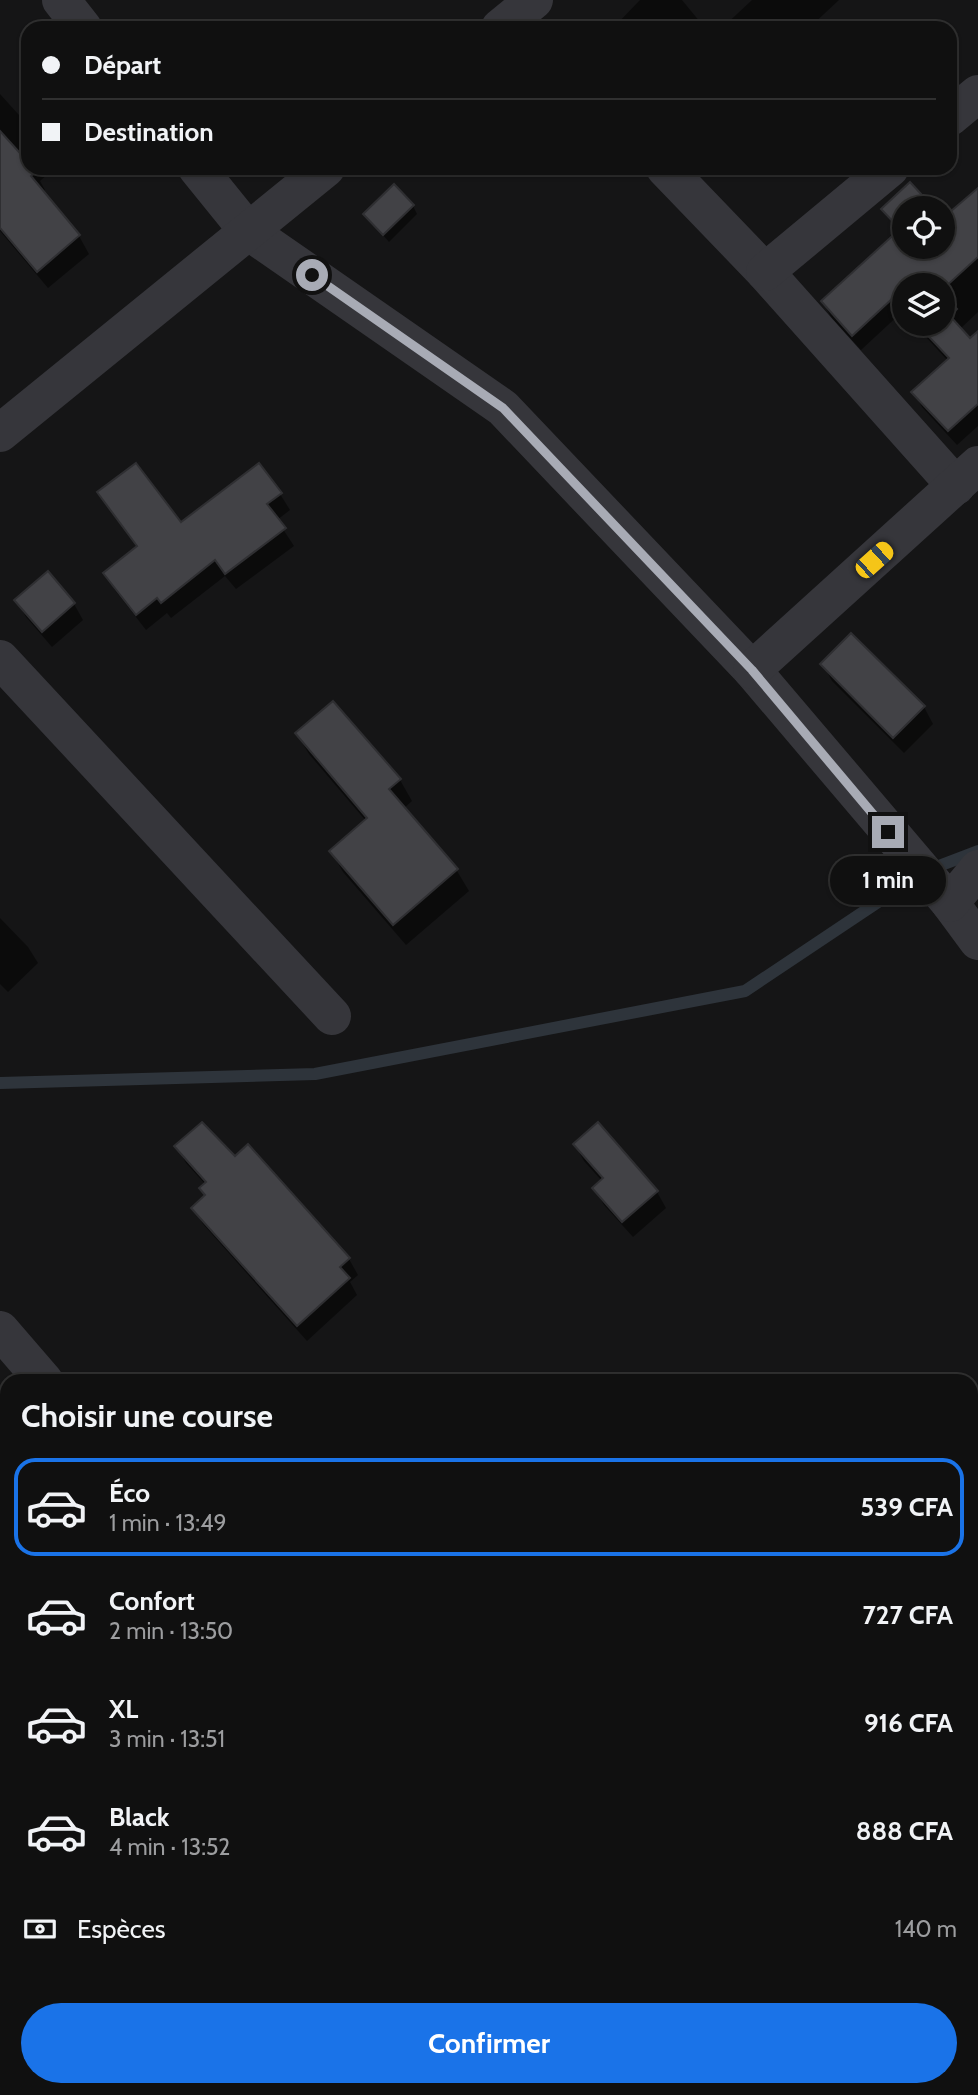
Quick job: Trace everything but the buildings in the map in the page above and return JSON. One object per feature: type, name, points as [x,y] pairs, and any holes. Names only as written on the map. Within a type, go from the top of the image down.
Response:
[{"type":"street","points":[[61,0],[78,21]]},
{"type":"street","points":[[957,111],[978,94]]},
{"type":"street","points":[[203,175],[248,230],[503,408],[752,670],[950,903],[978,942]]},
{"type":"street","points":[[0,433],[317,175]]},
{"type":"street","points":[[672,175],[967,476],[752,670]]},
{"type":"street","points":[[765,272],[882,175]]},
{"type":"street","points":[[0,659],[332,1016]]},
{"type":"street","points":[[950,903],[978,869]]},
{"type":"street","points":[[0,1330],[38,1374]]},
{"type":"waterway","points":[[0,1083],[315,1074],[745,991],[923,872],[978,851]]},
{"type":"route","points":[[312,275],[503,408],[752,670],[888,832]]}]
